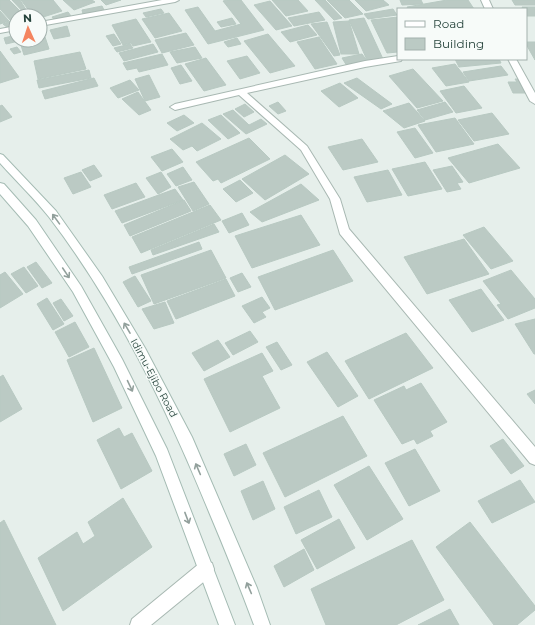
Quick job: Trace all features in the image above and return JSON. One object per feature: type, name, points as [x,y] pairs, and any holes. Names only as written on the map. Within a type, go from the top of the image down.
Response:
[{"type":"street","points":[[48,23],[175,0]]},
{"type":"street","points":[[175,107],[365,64],[397,59]]},
{"type":"street","points":[[513,60],[535,101]]},
{"type":"street","points":[[240,92],[304,148],[335,199],[344,231],[535,458]]},
{"type":"street","name":"Idimu-Ejibo Road","points":[[0,157],[52,214],[98,279],[142,352],[187,442],[251,594],[262,625]]},
{"type":"street","points":[[0,187],[32,223],[77,289],[118,363],[162,454],[227,625]]},
{"type":"street","points":[[138,625],[206,569]]},
{"type":"building","points":[[0,0],[9,0],[17,8],[8,8],[8,18],[0,9]]},
{"type":"building","points":[[12,0],[20,0],[25,8],[19,8]]},
{"type":"building","points":[[21,0],[53,0],[62,11],[48,15],[48,8],[27,8]]},
{"type":"building","points":[[63,0],[92,0],[95,2],[74,10]]},
{"type":"building","points":[[101,0],[121,0],[106,5]]},
{"type":"building","points":[[241,0],[264,30],[208,44],[185,10],[198,7],[215,31],[241,24],[223,1]]},
{"type":"building","points":[[272,0],[298,0],[308,11],[286,16]]},
{"type":"building","points":[[315,0],[325,0],[342,18],[334,20]]},
{"type":"building","points":[[327,0],[349,0],[363,14],[345,18]]},
{"type":"building","points":[[355,0],[383,0],[389,5],[366,11]]},
{"type":"building","points":[[400,0],[421,0],[423,4],[402,5]]},
{"type":"building","points":[[447,0],[468,0],[473,8],[408,8]]},
{"type":"building","points":[[512,0],[535,0],[535,5],[515,5]]},
{"type":"building","points":[[270,1],[292,26],[276,30],[254,5]]},
{"type":"building","points":[[102,6],[104,10],[83,14],[82,10]]},
{"type":"building","points":[[535,7],[535,16],[527,16],[527,8],[522,8]]},
{"type":"building","points":[[161,9],[164,13],[146,17],[143,13]]},
{"type":"building","points":[[393,9],[397,15],[368,19],[364,14]]},
{"type":"building","points":[[0,11],[8,21],[0,24]]},
{"type":"building","points":[[68,12],[71,16],[55,21],[52,17]]},
{"type":"building","points":[[319,12],[325,20],[294,26],[288,18]]},
{"type":"building","points":[[169,13],[182,31],[155,38],[142,19]]},
{"type":"building","points":[[397,17],[397,52],[387,53],[371,20]]},
{"type":"building","points":[[232,18],[236,24],[221,27],[217,22]]},
{"type":"building","points":[[364,18],[383,59],[367,60],[349,20]]},
{"type":"building","points":[[136,19],[151,42],[133,46],[131,43],[123,45],[112,25]]},
{"type":"building","points":[[349,21],[359,54],[341,54],[333,22]]},
{"type":"building","points":[[8,22],[8,28],[3,24]]},
{"type":"building","points":[[327,22],[340,55],[334,56],[311,24]]},
{"type":"building","points":[[308,25],[317,35],[290,42],[281,32]]},
{"type":"building","points":[[67,26],[70,36],[54,39],[50,30]]},
{"type":"building","points":[[186,33],[194,45],[162,53],[155,40]]},
{"type":"building","points":[[114,34],[121,44],[113,46],[106,36]]},
{"type":"building","points":[[268,34],[295,66],[270,73],[244,41]]},
{"type":"building","points":[[8,37],[8,44],[6,44],[4,38]]},
{"type":"building","points":[[319,37],[337,64],[315,69],[297,42]]},
{"type":"building","points":[[237,38],[241,44],[228,47],[224,42]]},
{"type":"building","points":[[527,42],[535,42],[535,60],[527,46]]},
{"type":"building","points":[[130,44],[133,48],[117,52],[114,48]]},
{"type":"building","points":[[153,44],[158,52],[124,61],[119,53]]},
{"type":"building","points":[[48,46],[49,49],[24,55],[22,48],[48,48]]},
{"type":"building","points":[[195,47],[202,58],[177,63],[170,52]]},
{"type":"building","points":[[18,48],[21,52],[14,54],[10,49]]},
{"type":"building","points":[[0,51],[19,77],[0,83]]},
{"type":"building","points":[[80,52],[86,69],[38,79],[34,61]]},
{"type":"building","points":[[162,54],[168,65],[139,72],[137,68],[127,70],[123,63]]},
{"type":"building","points":[[362,54],[368,62],[347,66],[342,58]]},
{"type":"building","points":[[247,56],[260,73],[240,79],[227,61]]},
{"type":"building","points":[[206,58],[226,85],[204,91],[185,64]]},
{"type":"building","points":[[456,60],[500,60],[501,63],[459,67]]},
{"type":"building","points":[[455,64],[469,82],[446,86],[432,68]]},
{"type":"building","points":[[181,65],[192,81],[180,84],[171,68]]},
{"type":"building","points":[[501,66],[508,75],[469,81],[463,72]]},
{"type":"building","points":[[413,69],[443,101],[417,108],[389,76]]},
{"type":"building","points":[[89,70],[91,78],[39,88],[37,80]]},
{"type":"building","points":[[149,75],[160,97],[145,101],[135,79]]},
{"type":"building","points":[[94,78],[98,86],[45,99],[42,91]]},
{"type":"building","points":[[357,78],[392,104],[381,109],[344,83]]},
{"type":"building","points":[[515,79],[520,79],[527,93],[513,93],[508,82],[517,82]]},
{"type":"building","points":[[130,80],[139,90],[118,98],[110,88]]},
{"type":"building","points":[[340,83],[358,98],[339,107],[321,91]]},
{"type":"building","points":[[464,86],[482,108],[456,113],[440,91]]},
{"type":"building","points":[[138,92],[151,110],[139,115],[122,99]]},
{"type":"building","points":[[278,102],[286,111],[278,114],[269,106]]},
{"type":"building","points":[[445,102],[453,112],[425,120],[417,110]]},
{"type":"building","points":[[409,103],[425,121],[404,128],[383,111]]},
{"type":"building","points":[[245,104],[254,112],[244,117],[235,109]]},
{"type":"building","points":[[2,105],[12,117],[0,122],[0,106]]},
{"type":"building","points":[[233,110],[249,125],[261,119],[267,124],[246,134],[223,114]]},
{"type":"building","points":[[492,113],[509,134],[474,141],[458,120]]},
{"type":"building","points":[[184,115],[194,123],[177,131],[167,123]]},
{"type":"building","points":[[221,115],[240,133],[228,139],[208,120]]},
{"type":"building","points":[[455,118],[474,144],[436,152],[418,125]]},
{"type":"building","points":[[202,123],[221,139],[197,151],[192,146],[183,150],[170,139]]},
{"type":"building","points":[[415,128],[433,153],[415,158],[397,132]]},
{"type":"building","points":[[249,138],[270,159],[221,183],[218,179],[213,181],[196,162]]},
{"type":"building","points":[[362,139],[378,162],[343,170],[328,147]]},
{"type":"building","points":[[498,144],[520,168],[469,183],[448,158]]},
{"type":"building","points":[[172,149],[183,162],[162,171],[151,157]]},
{"type":"building","points":[[285,155],[309,174],[265,200],[242,179]]},
{"type":"building","points":[[425,162],[442,189],[408,196],[392,169]]},
{"type":"building","points":[[94,165],[102,176],[90,181],[82,170]]},
{"type":"building","points":[[452,166],[463,182],[457,183],[461,189],[447,192],[433,170]]},
{"type":"building","points":[[183,167],[192,180],[176,186],[167,174]]},
{"type":"building","points":[[388,170],[402,195],[367,202],[354,177]]},
{"type":"building","points":[[81,172],[91,187],[73,194],[64,178]]},
{"type":"building","points":[[161,172],[171,187],[158,194],[146,178]]},
{"type":"building","points":[[240,180],[253,193],[236,202],[223,189]]},
{"type":"building","points":[[194,182],[209,204],[193,211],[178,187]]},
{"type":"building","points":[[136,183],[145,197],[112,209],[104,195]]},
{"type":"building","points":[[301,184],[319,200],[262,222],[250,212]]},
{"type":"building","points":[[175,189],[183,200],[122,223],[115,211]]},
{"type":"building","points":[[184,200],[191,211],[130,236],[124,225]]},
{"type":"building","points":[[210,205],[221,220],[141,253],[132,237]]},
{"type":"building","points":[[242,213],[249,225],[229,233],[222,221]]},
{"type":"building","points":[[301,215],[320,245],[252,268],[235,236]]},
{"type":"building","points":[[214,224],[219,232],[153,255],[151,250]]},
{"type":"building","points":[[484,227],[513,261],[491,269],[463,235]]},
{"type":"building","points":[[464,239],[489,274],[427,294],[404,257]]},
{"type":"building","points":[[199,242],[202,249],[132,274],[129,267]]},
{"type":"building","points":[[211,250],[226,278],[154,304],[141,275]]},
{"type":"building","points":[[333,250],[353,281],[275,310],[258,277]]},
{"type":"building","points":[[36,262],[52,283],[42,288],[27,267]]},
{"type":"building","points":[[24,267],[38,286],[26,293],[11,274]]},
{"type":"building","points":[[511,270],[535,299],[535,308],[508,319],[497,305],[501,304],[483,281]]},
{"type":"building","points":[[5,272],[23,294],[0,308],[0,275]]},
{"type":"building","points":[[242,273],[251,287],[238,292],[230,278]]},
{"type":"building","points":[[135,276],[151,301],[138,307],[123,282]]},
{"type":"building","points":[[226,279],[235,296],[176,319],[167,301]]},
{"type":"building","points":[[481,289],[504,320],[472,332],[449,300]]},
{"type":"building","points":[[262,297],[270,308],[262,312],[266,317],[254,323],[242,306]]},
{"type":"building","points":[[47,298],[64,324],[53,330],[37,304]]},
{"type":"building","points":[[61,299],[73,316],[64,321],[53,303]]},
{"type":"building","points":[[165,302],[174,323],[154,329],[142,309]]},
{"type":"building","points":[[535,319],[535,354],[534,354],[515,324]]},
{"type":"building","points":[[75,322],[89,347],[69,357],[55,332]]},
{"type":"building","points":[[250,331],[258,342],[233,355],[225,343]]},
{"type":"building","points":[[406,333],[433,368],[369,399],[345,361]]},
{"type":"building","points":[[218,340],[230,357],[204,371],[192,353]]},
{"type":"building","points":[[277,342],[292,365],[281,370],[266,347]]},
{"type":"building","points":[[94,348],[122,408],[93,422],[67,360]]},
{"type":"building","points":[[327,352],[358,396],[338,407],[307,362]]},
{"type":"building","points":[[262,353],[273,371],[262,376],[280,408],[230,432],[204,379]]},
{"type":"building","points":[[3,375],[22,409],[0,422],[0,377]]},
{"type":"building","points":[[421,383],[447,422],[430,431],[433,436],[417,444],[414,439],[402,444],[374,400],[404,386],[406,390]]},
{"type":"building","points":[[535,390],[535,404],[527,394]]},
{"type":"building","points":[[343,416],[367,456],[285,497],[263,453]]},
{"type":"building","points":[[119,428],[124,437],[132,433],[152,471],[121,489],[97,440]]},
{"type":"building","points":[[503,439],[524,466],[511,474],[490,446]]},
{"type":"building","points":[[246,444],[256,465],[234,476],[224,454]]},
{"type":"building","points":[[415,449],[440,491],[409,506],[385,463]]},
{"type":"building","points":[[369,466],[403,519],[367,540],[334,485]]},
{"type":"building","points":[[520,480],[535,502],[492,523],[478,501]]},
{"type":"building","points":[[263,481],[275,509],[253,520],[241,491]]},
{"type":"building","points":[[319,490],[332,517],[296,534],[284,507]]},
{"type":"building","points":[[123,498],[152,547],[63,611],[38,558],[77,532],[83,544],[95,536],[88,522]]},
{"type":"building","points":[[339,519],[355,548],[317,569],[301,540]]},
{"type":"building","points":[[4,520],[56,625],[0,625],[0,523]]},
{"type":"building","points":[[470,522],[535,606],[535,610],[517,625],[494,625],[436,547]]},
{"type":"building","points":[[412,540],[444,600],[396,625],[326,625],[311,589]]},
{"type":"building","points":[[304,549],[314,570],[284,587],[274,566]]},
{"type":"building","points":[[450,609],[459,625],[418,625]]}]
